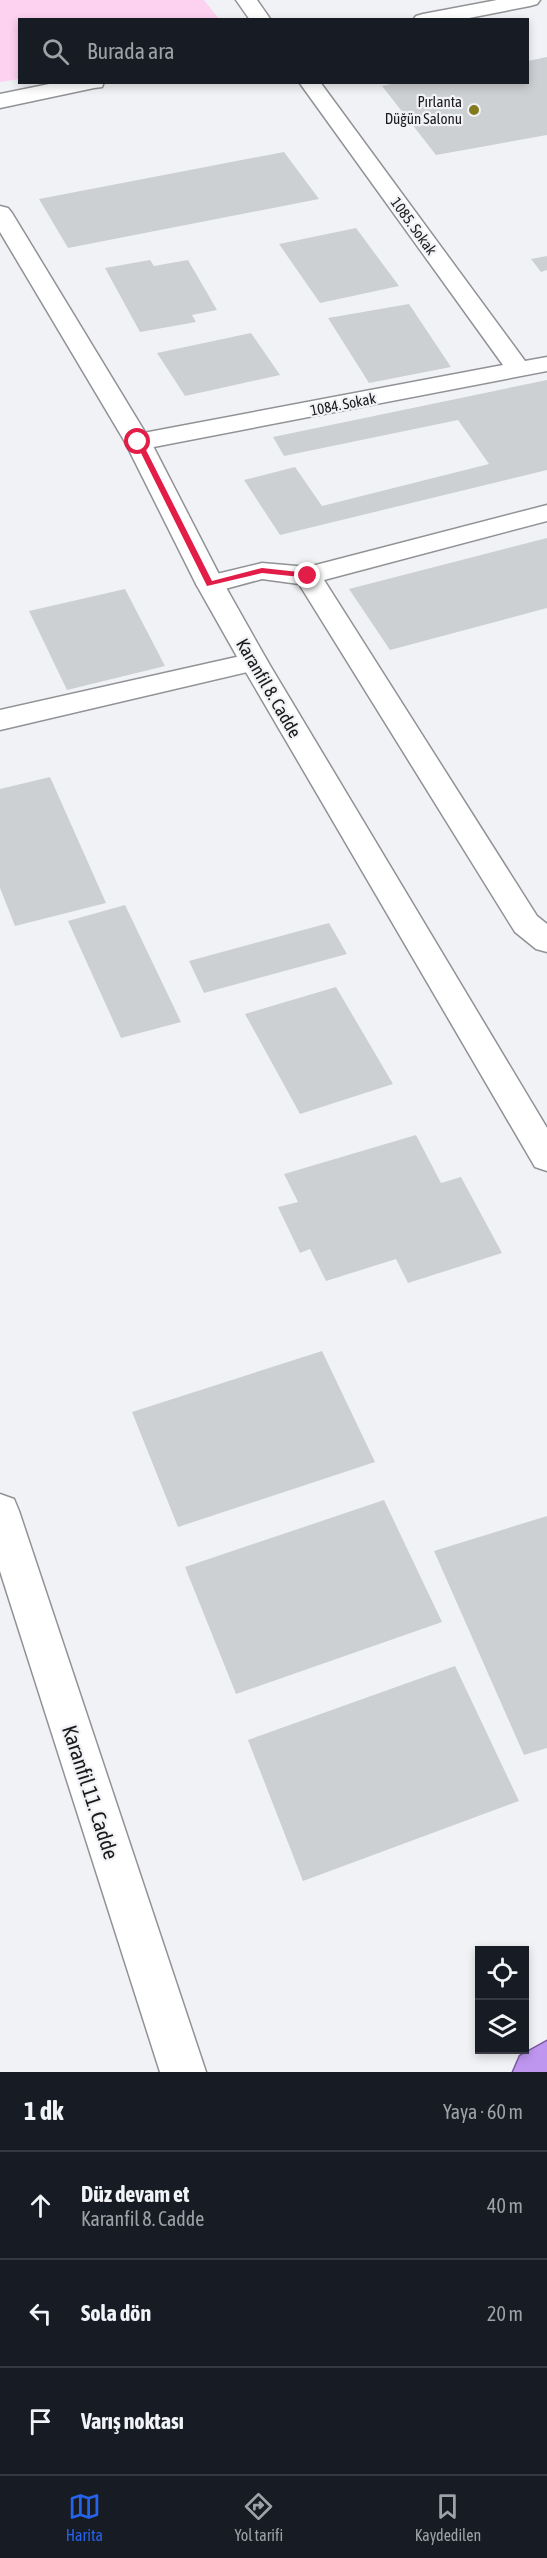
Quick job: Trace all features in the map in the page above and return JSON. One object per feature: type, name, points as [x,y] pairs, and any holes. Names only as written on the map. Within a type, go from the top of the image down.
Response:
[{"type":"highway","points":[[536,2072],[547,2064]]},
{"type":"street","points":[[246,0],[260,18]]},
{"type":"street","points":[[434,18],[530,0]]},
{"type":"street","points":[[0,101],[84,84]]},
{"type":"street","name":"1085. Sokak","points":[[310,84],[519,370]]},
{"type":"street","name":"Karanfil 8. Cadde","points":[[0,213],[138,442],[210,584],[254,662],[547,1158]]},
{"type":"street","name":"1084. Sokak","points":[[138,442],[547,364]]},
{"type":"street","points":[[210,584],[262,571],[308,576],[547,513]]},
{"type":"street","points":[[308,576],[526,924],[547,941]]},
{"type":"street","points":[[0,720],[254,662]]},
{"type":"street","name":"Karanfil 11. Cadde","points":[[0,1511],[183,2072]]},
{"type":"shaded area","points":[[0,0],[204,0],[218,18],[18,18],[18,79],[0,82]]},
{"type":"building","name":"Pırlanta Düğün Salonu","points":[[547,57],[547,135],[436,155],[382,86],[392,84],[529,84],[529,61]]},
{"type":"building","points":[[284,152],[319,199],[68,248],[39,199]]},
{"type":"building","points":[[356,228],[399,286],[320,303],[279,244]]},
{"type":"building","points":[[547,256],[547,270],[541,272],[531,259]]},
{"type":"building","points":[[150,260],[154,266],[188,260],[217,310],[192,315],[196,322],[140,332],[105,268]]},
{"type":"building","points":[[409,304],[451,367],[369,383],[328,318]]},
{"type":"building","points":[[251,333],[280,375],[185,396],[157,353]]},
{"type":"building","points":[[547,380],[547,470],[280,535],[244,480],[295,467],[322,506],[489,464],[458,420],[284,456],[273,437]]},
{"type":"building","points":[[547,538],[547,608],[390,650],[349,589]]},
{"type":"building","points":[[125,589],[165,666],[67,690],[29,611]]},
{"type":"building","points":[[50,777],[106,903],[15,926],[0,888],[0,789]]},
{"type":"building","points":[[125,905],[181,1022],[121,1038],[68,921]]},
{"type":"building","points":[[329,923],[347,954],[204,993],[189,961]]},
{"type":"building","points":[[336,987],[393,1084],[300,1114],[245,1014]]},
{"type":"building","points":[[416,1135],[441,1183],[461,1177],[502,1253],[408,1283],[396,1259],[326,1281],[310,1249],[300,1253],[278,1207],[298,1202],[284,1174]]},
{"type":"building","points":[[322,1351],[375,1462],[178,1527],[132,1412]]},
{"type":"building","points":[[384,1500],[442,1622],[236,1694],[185,1567]]},
{"type":"building","points":[[547,1516],[547,1748],[524,1755],[434,1551]]},
{"type":"building","points":[[455,1666],[519,1801],[303,1881],[248,1740]]},
{"type":"place","name":"Pırlanta Düğün Salonu","points":[[474,110]]},
{"type":"route","points":[[138,442],[210,584],[262,571],[308,576]]}]
